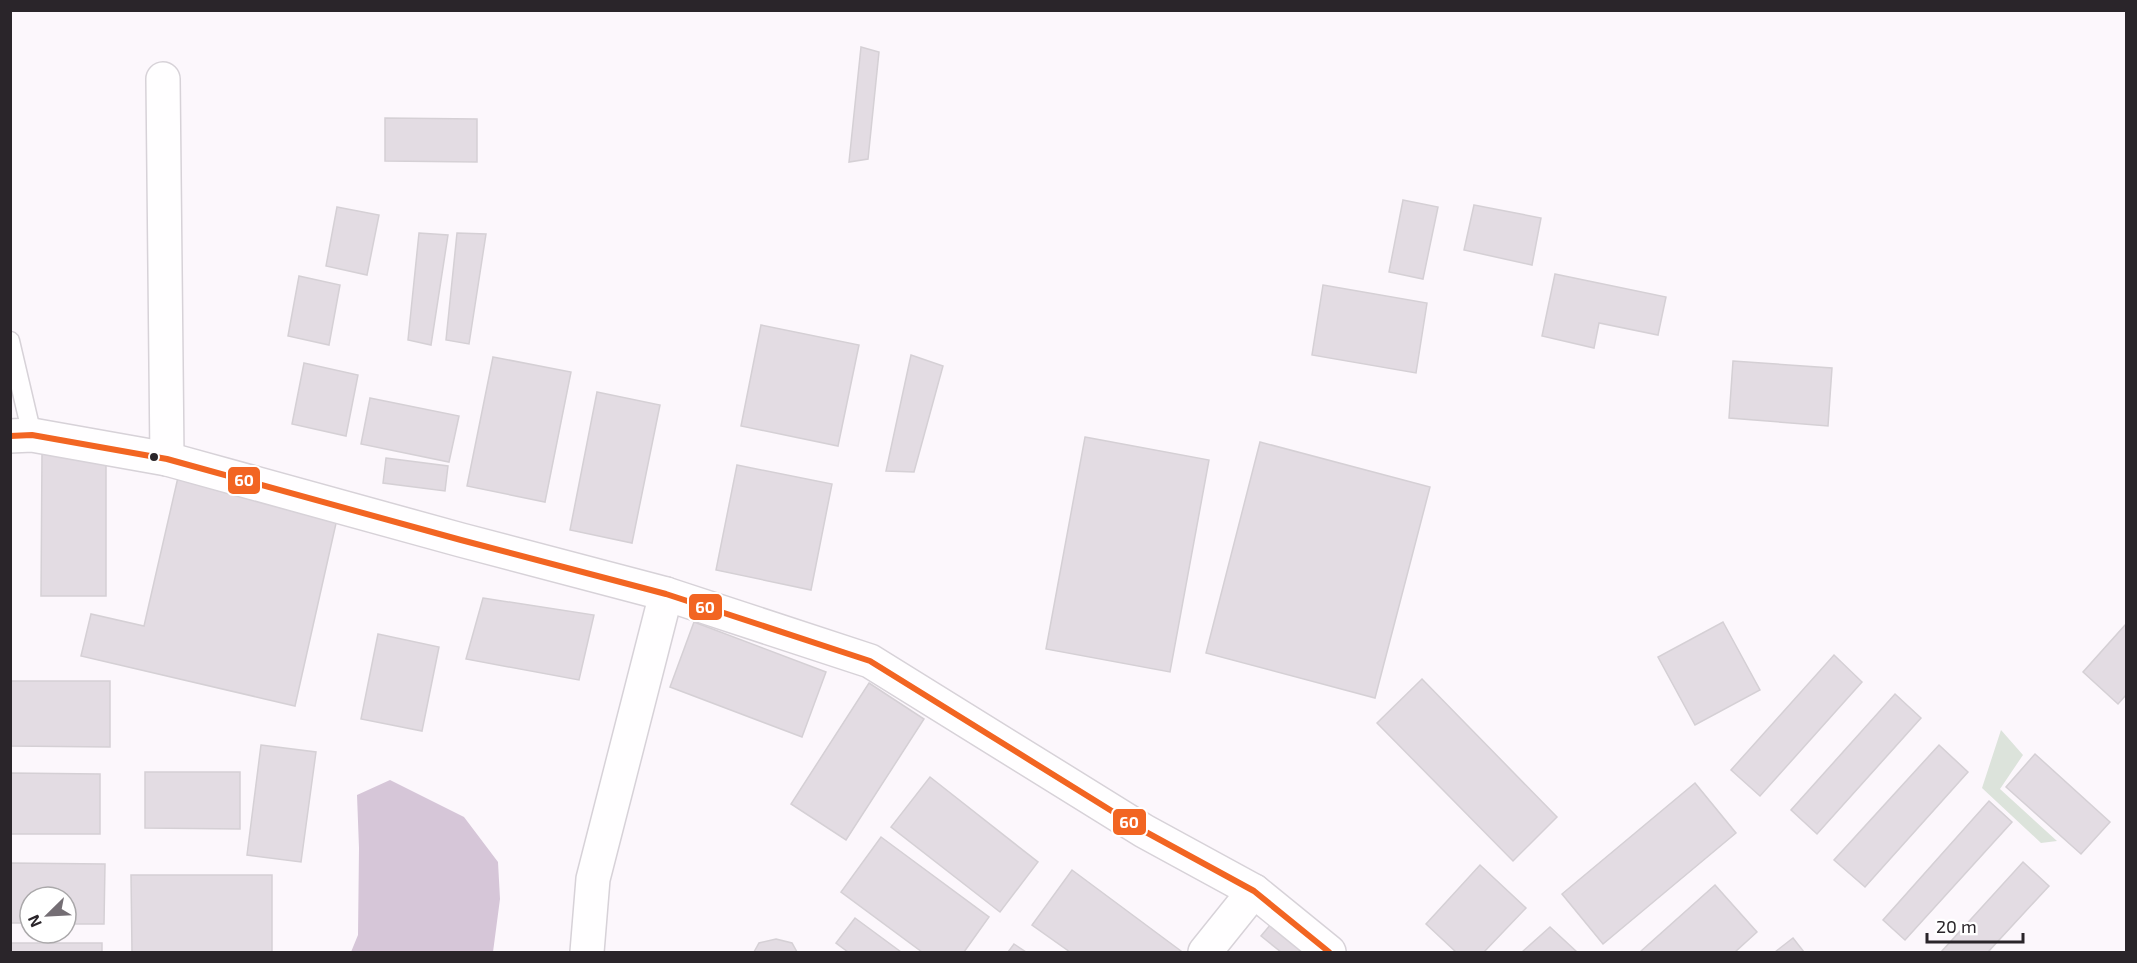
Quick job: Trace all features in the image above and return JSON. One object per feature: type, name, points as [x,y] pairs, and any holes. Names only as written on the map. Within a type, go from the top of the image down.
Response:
[{"type":"main road","points":[[163,79],[167,459]]},
{"type":"main road","points":[[21,436],[167,459],[666,594],[870,661],[1144,831],[1254,891],[1329,952]]},
{"type":"main road","points":[[587,952],[593,879],[666,594]]},
{"type":"main road","points":[[1205,952],[1254,891]]},
{"type":"lane","points":[[10,341],[21,436]]},
{"type":"shaded area","points":[[2001,730],[2023,755],[2000,789],[2057,841],[2041,843],[1982,788]]},
{"type":"shaded area","points":[[390,780],[464,817],[498,862],[500,899],[493,952],[351,952],[358,935],[357,795]]},
{"type":"building","points":[[861,47],[879,52],[868,159],[849,162]]},
{"type":"building","points":[[385,118],[477,119],[477,162],[385,161]]},
{"type":"building","points":[[1403,200],[1438,207],[1423,279],[1389,272]]},
{"type":"building","points":[[1474,205],[1541,218],[1532,265],[1464,250]]},
{"type":"building","points":[[337,207],[379,215],[367,275],[326,266]]},
{"type":"building","points":[[419,233],[448,235],[431,345],[408,340]]},
{"type":"building","points":[[457,233],[486,234],[469,344],[446,340]]},
{"type":"building","points":[[1555,274],[1666,297],[1658,335],[1599,323],[1594,348],[1542,336]]},
{"type":"building","points":[[299,276],[340,285],[329,345],[288,336]]},
{"type":"building","points":[[1323,285],[1427,303],[1416,373],[1312,355]]},
{"type":"building","points":[[761,325],[859,345],[838,446],[741,426]]},
{"type":"building","points":[[911,355],[943,366],[914,472],[886,471]]},
{"type":"building","points":[[493,357],[571,372],[545,502],[467,486]]},
{"type":"building","points":[[1733,361],[1832,368],[1828,426],[1729,418]]},
{"type":"building","points":[[304,363],[358,375],[346,436],[292,424]]},
{"type":"building","points":[[597,392],[660,405],[632,543],[570,530]]},
{"type":"building","points":[[370,398],[459,416],[449,462],[361,444]]},
{"type":"building","points":[[1085,437],[1209,460],[1170,672],[1046,649]]},
{"type":"building","points":[[1260,442],[1430,487],[1375,698],[1206,653]]},
{"type":"building","points":[[42,453],[106,453],[106,596],[41,596]]},
{"type":"building","points":[[386,458],[448,466],[445,491],[383,483]]},
{"type":"building","points":[[737,465],[832,484],[811,590],[716,570]]},
{"type":"building","points":[[179,473],[339,510],[295,706],[81,656],[91,614],[144,626]]},
{"type":"building","points":[[483,598],[594,615],[579,680],[466,659]]},
{"type":"building","points":[[694,622],[826,672],[802,737],[670,687]]},
{"type":"building","points":[[1723,622],[1760,690],[1695,725],[1658,657]]},
{"type":"building","points":[[2126,624],[2126,695],[2118,704],[2083,672]]},
{"type":"building","points":[[378,634],[439,647],[422,731],[361,719]]},
{"type":"building","points":[[1834,655],[1862,682],[1760,796],[1731,770]]},
{"type":"building","points":[[1422,679],[1557,817],[1513,861],[1377,723]]},
{"type":"building","points":[[10,681],[110,681],[110,747],[10,746]]},
{"type":"building","points":[[869,683],[924,719],[846,840],[791,804]]},
{"type":"building","points":[[1895,694],[1921,718],[1817,834],[1791,810]]},
{"type":"building","points":[[261,745],[316,752],[301,862],[247,855]]},
{"type":"building","points":[[1939,745],[1968,772],[1865,887],[1834,860]]},
{"type":"building","points":[[2035,754],[2110,822],[2081,854],[2006,787]]},
{"type":"building","points":[[145,772],[240,772],[240,829],[145,828]]},
{"type":"building","points":[[10,773],[100,774],[100,834],[10,834]]},
{"type":"building","points":[[930,777],[1038,862],[1000,912],[891,827]]},
{"type":"building","points":[[1695,783],[1736,833],[1603,944],[1562,894]]},
{"type":"building","points":[[1989,801],[2012,822],[1905,940],[1883,920]]},
{"type":"building","points":[[881,837],[989,917],[964,952],[922,952],[841,892]]},
{"type":"building","points":[[2023,862],[2049,886],[1988,952],[1941,952]]},
{"type":"building","points":[[10,863],[105,864],[104,924],[78,924],[78,885],[18,885],[18,923],[10,923]]},
{"type":"building","points":[[1480,865],[1526,908],[1484,952],[1456,952],[1426,924]]},
{"type":"building","points":[[1072,870],[1181,951],[1070,952],[1032,925]]},
{"type":"building","points":[[131,875],[272,875],[272,952],[132,952]]},
{"type":"building","points":[[1715,885],[1757,932],[1735,952],[1640,952]]},
{"type":"building","points":[[1277,917],[1319,952],[1281,952],[1261,936]]},
{"type":"building","points":[[855,918],[901,952],[848,952],[836,943]]},
{"type":"building","points":[[1550,927],[1577,952],[1522,952]]},
{"type":"building","points":[[1793,938],[1804,952],[1775,952]]},
{"type":"building","points":[[776,939],[792,943],[797,952],[754,952],[759,943]]},
{"type":"building","points":[[10,943],[78,945],[78,943],[102,943],[102,952],[10,952]]},
{"type":"building","points":[[1014,944],[1026,952],[1008,952]]},
{"type":"transit line","name":"60","points":[[10,436],[32,435],[167,459],[666,594],[870,661],[1144,831],[1254,891],[1329,952]]}]
